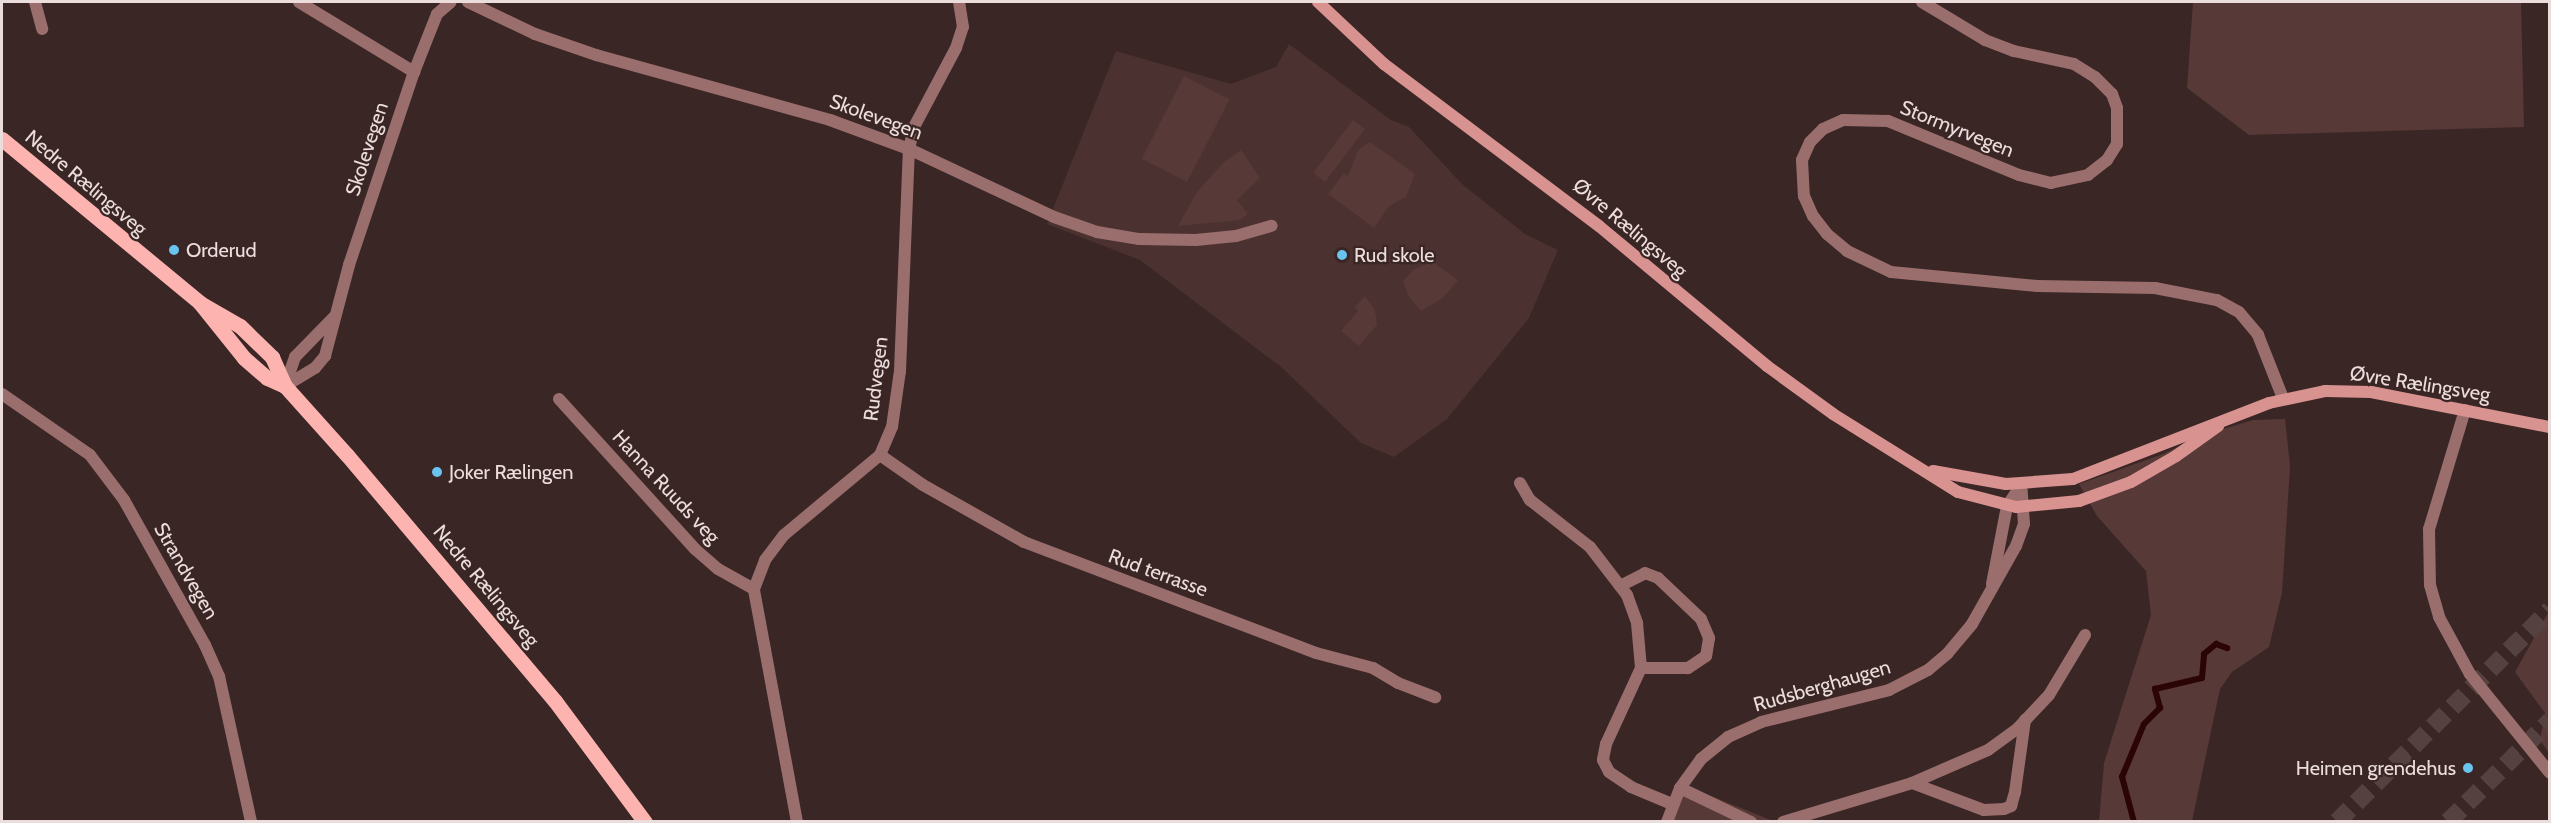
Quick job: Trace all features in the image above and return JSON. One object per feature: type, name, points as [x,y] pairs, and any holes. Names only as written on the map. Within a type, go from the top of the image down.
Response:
[{"type":"main road","name":"Øvre Rælingsveg","points":[[1318,2],[1384,64],[1599,226],[1767,366],[1833,414],[1928,471],[1958,492],[2007,506],[2025,507],[2079,501],[2115,489],[2176,456],[2218,426]]},
{"type":"main road","name":"Nedre Rælingsveg","points":[[2,139],[200,303],[240,326],[259,344],[282,372],[285,386],[518,656],[645,822]]},
{"type":"main road","name":"Øvre Rælingsveg","points":[[1928,471],[2021,485],[2088,475],[2218,426],[2283,398],[2348,390],[2550,427]]},
{"type":"street","points":[[35,2],[42,29]]},
{"type":"street","points":[[299,2],[414,72]]},
{"type":"street","name":"Skolevegen","points":[[285,386],[315,368],[325,356],[334,316],[414,72],[437,15],[451,2]]},
{"type":"street","name":"Skolevegen","points":[[468,2],[555,41],[830,120],[909,149],[1054,217],[1097,232],[1139,239],[1196,240],[1236,236],[1272,226]]},
{"type":"street","name":"Rudvegen","points":[[754,589],[765,560],[784,535],[880,455],[892,427],[900,371],[909,149],[914,127],[957,48],[963,27],[959,2]]},
{"type":"street","name":"Stormyrvegen","points":[[1922,2],[1985,40],[2014,51],[2074,64],[2095,77],[2112,94],[2117,108],[2117,144],[2108,160],[2088,175],[2051,183],[2019,176],[1888,121],[1844,120],[1823,129],[1809,142],[1802,160],[1804,196],[1813,216],[1827,234],[1847,251],[1891,272],[2037,286],[2155,288],[2217,300],[2239,312],[2253,328],[2270,358],[2283,398]]},
{"type":"street","name":"Skolevegen","points":[[285,386],[295,357],[334,316]]},
{"type":"street","name":"Strandvegen","points":[[2,394],[90,455],[124,500],[205,645],[219,676],[251,822]]},
{"type":"street","name":"Hanna Ruuds veg","points":[[559,399],[695,549],[718,569],[754,589]]},
{"type":"street","points":[[2465,410],[2429,529],[2430,585],[2439,617],[2470,674],[2550,773]]},
{"type":"street","name":"Rud terrasse","points":[[880,455],[923,485],[1024,542],[1316,653],[1373,668],[1398,683],[1435,697]]},
{"type":"street","points":[[1520,483],[1530,500],[1590,547],[1620,586],[1637,623],[1641,668],[1606,744],[1603,759],[1610,772],[1631,787],[1672,804]]},
{"type":"street","name":"Rudsberghaugen","points":[[1991,588],[2007,506],[2021,485]]},
{"type":"street","name":"Rudsberghaugen","points":[[1667,822],[1680,788],[1701,759],[1728,737],[1761,722],[1889,690],[1928,670],[1960,639],[2016,546],[2025,507],[2021,485]]},
{"type":"street","points":[[1620,586],[1645,573],[1658,578],[1701,619],[1709,638],[1706,656],[1688,668],[1641,668]]},
{"type":"street","points":[[754,589],[797,822]]},
{"type":"street","points":[[1783,822],[1912,783],[1988,750],[2025,720],[2049,695],[2085,635]]},
{"type":"street","points":[[1912,783],[1984,810],[2004,809],[2011,806],[2025,720]]},
{"type":"street","points":[[1680,788],[1751,822]]},
{"type":"shaded area","points":[[2193,2],[2521,2],[2524,127],[2249,135],[2187,88]]},
{"type":"shaded area","name":"Rud skole","points":[[1289,44],[1391,120],[1409,127],[1462,184],[1525,234],[1558,250],[1529,318],[1447,419],[1394,457],[1361,443],[1281,367],[1140,260],[1047,224],[1116,51],[1231,84],[1276,67]]},
{"type":"shaded area","points":[[1184,76],[1229,99],[1187,182],[1142,159]]},
{"type":"shaded area","points":[[1353,120],[1365,129],[1325,182],[1313,173]]},
{"type":"shaded area","points":[[1370,142],[1415,174],[1406,197],[1389,206],[1374,228],[1328,194],[1344,173],[1348,176],[1358,150]]},
{"type":"shaded area","points":[[1241,150],[1260,178],[1237,200],[1248,214],[1240,220],[1178,226],[1197,192],[1224,162]]},
{"type":"shaded area","points":[[1432,261],[1458,280],[1443,298],[1421,311],[1409,297],[1403,281],[1413,270]]},
{"type":"shaded area","points":[[1365,296],[1375,310],[1377,325],[1359,346],[1341,331],[1358,311],[1355,307]]},
{"type":"shaded area","points":[[2285,419],[2290,466],[2282,593],[2269,647],[2232,672],[2220,689],[2192,821],[2099,821],[2104,763],[2151,615],[2146,571],[2097,516],[2079,484],[2163,454],[2200,436],[2253,420]]},
{"type":"shaded area","points":[[2549,611],[2549,753],[2540,740],[2545,713],[2515,672]]},
{"type":"shaded area","points":[[1689,787],[1773,821],[1671,822],[1674,807]]},
{"type":"waterway","points":[[2134,822],[2122,777],[2144,724],[2160,708],[2155,689],[2202,678],[2204,654],[2216,644],[2227,648]]},
{"type":"tunnel","points":[[2337,822],[2550,610]]},
{"type":"tunnel","points":[[2448,822],[2550,721]]},
{"type":"place","name":"Orderud","points":[[174,250]]},
{"type":"place","name":"Rud skole","points":[[1342,255]]},
{"type":"place","name":"Joker Rælingen","points":[[437,472]]},
{"type":"place","name":"Heimen grendehus","points":[[2468,768]]}]
